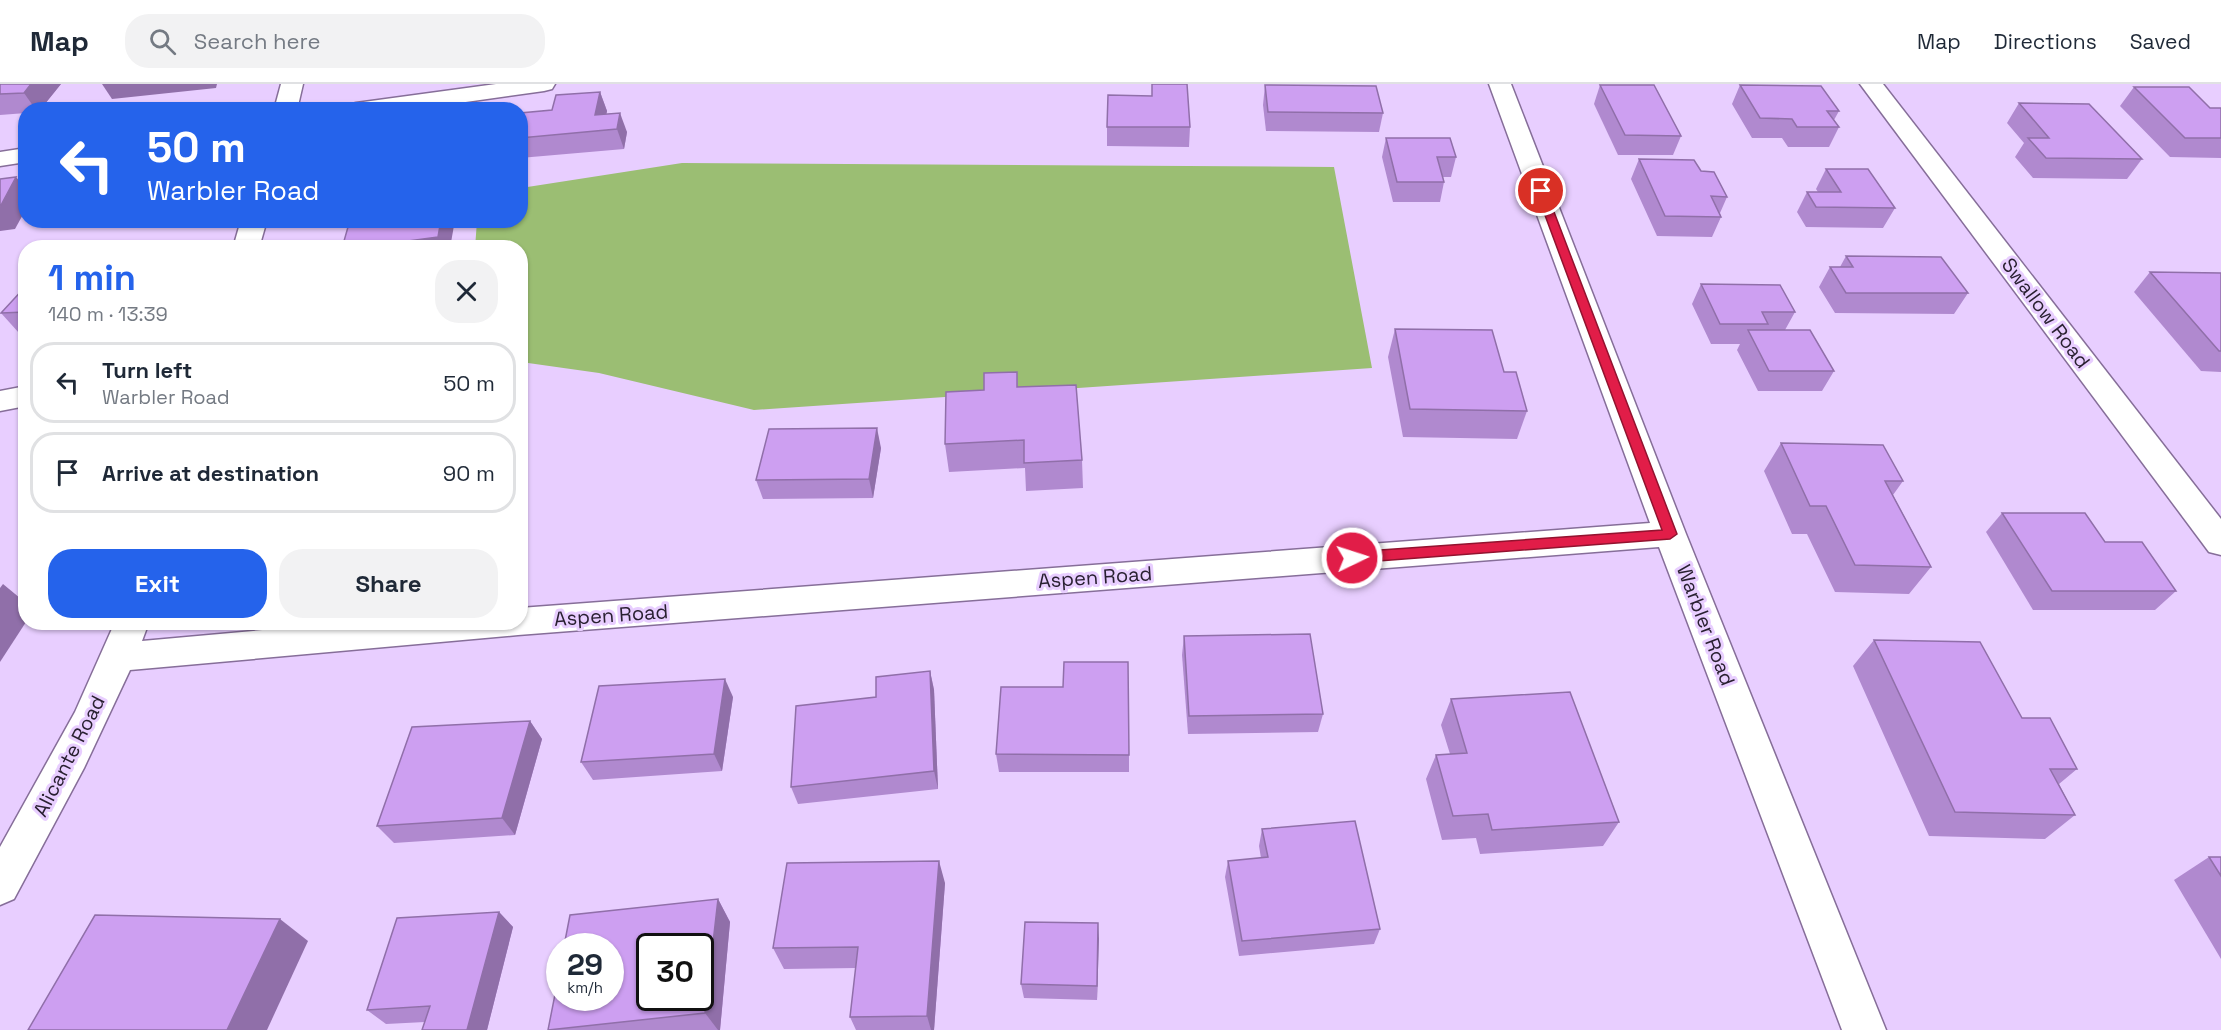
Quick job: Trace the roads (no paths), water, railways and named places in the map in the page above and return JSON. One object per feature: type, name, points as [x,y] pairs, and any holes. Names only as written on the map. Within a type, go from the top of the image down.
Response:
[{"type":"street","points":[[287,102],[292,84]]},
{"type":"street","points":[[415,102],[544,84]]},
{"type":"street","name":"Warbler Road","points":[[1500,84],[1670,534],[1864,1030]]},
{"type":"street","name":"Swallow Road","points":[[1871,84],[2221,543]]},
{"type":"street","points":[[0,159],[18,156]]},
{"type":"street","points":[[0,400],[18,397]]},
{"type":"street","name":"Aspen Road","points":[[528,621],[1670,534]]},
{"type":"street","name":"Alicante Road","points":[[0,886],[61,775],[119,657],[129,630]]},
{"type":"street","name":"Aspen Road","points":[[119,657],[428,630]]}]
